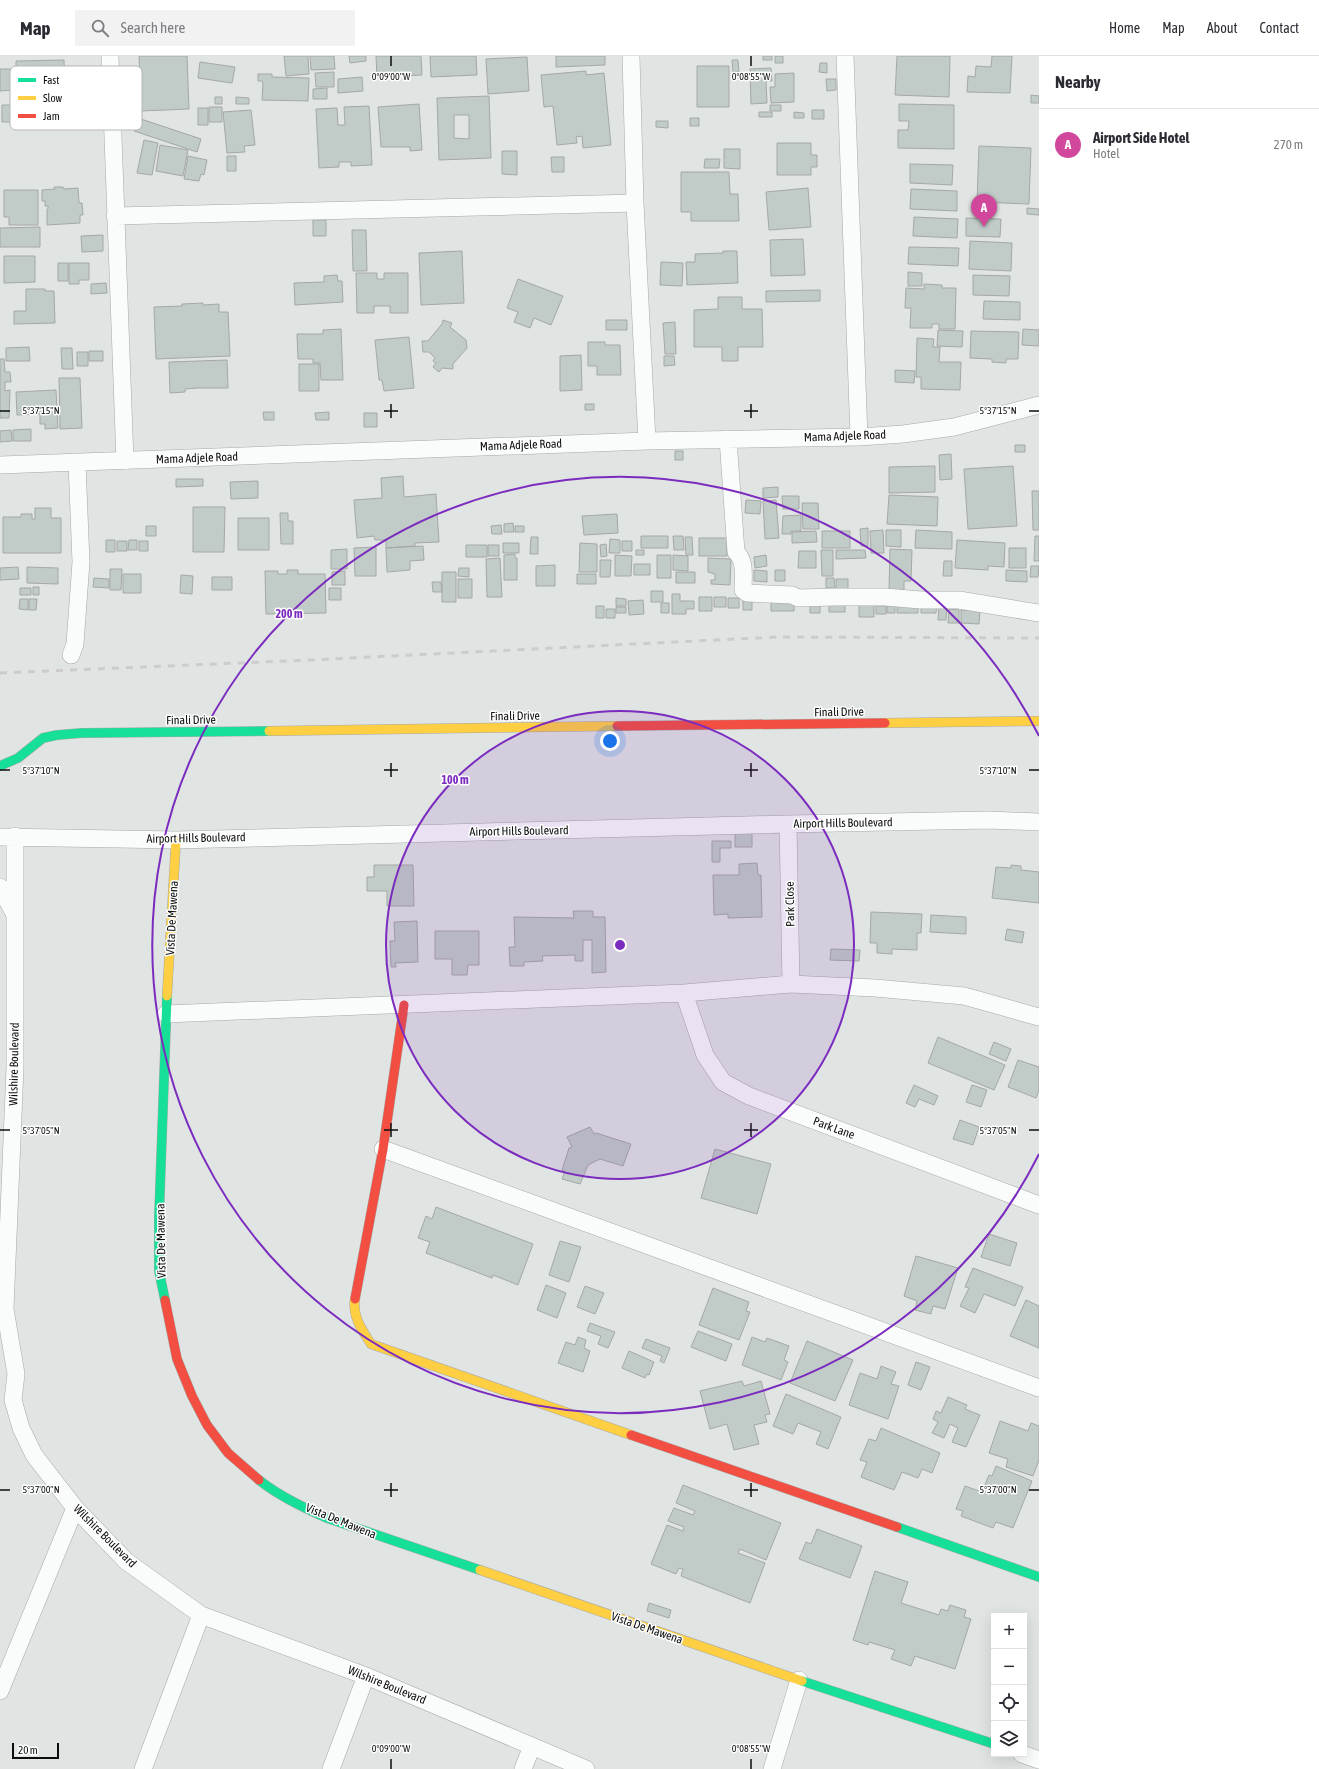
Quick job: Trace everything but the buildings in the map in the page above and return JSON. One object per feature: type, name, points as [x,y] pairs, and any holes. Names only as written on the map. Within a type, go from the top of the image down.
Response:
[{"type":"street","points":[[110,56],[110,66]]},
{"type":"street","points":[[631,56],[635,203],[647,441]]},
{"type":"street","points":[[846,56],[858,437]]},
{"type":"street","points":[[112,130],[125,461]]},
{"type":"street","points":[[115,216],[635,203]]},
{"type":"street","name":"Mama Adjele Road","points":[[0,466],[647,441],[858,437],[903,434],[954,427],[1039,405]]},
{"type":"street","points":[[728,439],[736,552],[741,557],[743,567],[743,590],[748,593],[792,595],[798,598],[835,596],[885,597],[921,600],[959,600],[1039,613]]},
{"type":"street","points":[[71,655],[75,644],[81,562],[77,463]]},
{"type":"street","name":"Finali Drive","points":[[0,766],[11,763],[22,756],[39,740],[63,734],[1039,721]]},
{"type":"street","name":"Airport Hills Boulevard","points":[[7,836],[176,840],[788,824],[988,820],[1039,822]]},
{"type":"street","name":"Park Close","points":[[788,824],[791,984]]},
{"type":"street","name":"Wilshire Boulevard","points":[[7,836],[14,913],[15,1067],[2,1314],[16,1374],[13,1400],[21,1428],[34,1455],[75,1508],[126,1561],[201,1615],[366,1676],[586,1769]]},
{"type":"street","name":"Vista De Mawena","points":[[176,840],[166,1014],[159,1217],[159,1271],[177,1359],[192,1396],[207,1425],[228,1453],[267,1486],[307,1509],[328,1518],[799,1680],[991,1743]]},
{"type":"street","points":[[0,887],[14,913]]},
{"type":"street","points":[[166,1014],[684,993],[791,984],[875,988],[964,996],[1039,1017]]},
{"type":"street","name":"Park Lane","points":[[684,993],[705,1055],[723,1082],[749,1096],[1039,1205]]},
{"type":"street","points":[[404,1005],[383,1149],[354,1304],[358,1325],[371,1344],[1039,1577]]},
{"type":"street","points":[[383,1149],[1039,1388]]},
{"type":"street","points":[[0,1691],[75,1508]]},
{"type":"street","points":[[143,1769],[201,1615]]},
{"type":"street","points":[[331,1769],[366,1676]]},
{"type":"street","points":[[772,1769],[799,1680]]},
{"type":"street","points":[[523,1769],[532,1746]]},
{"type":"street","points":[[1027,1756],[1039,1760]]},
{"type":"railway","points":[[0,673],[310,660],[777,637],[1039,638]]},
{"type":"traffic: fast","points":[[0,766],[18,758],[43,738],[57,735],[82,733],[269,731]]},
{"type":"traffic: fast","points":[[165,1300],[159,1271],[159,1217],[167,996]]},
{"type":"traffic: fast","points":[[259,1480],[292,1501],[327,1518],[480,1570]]},
{"type":"traffic: fast","points":[[897,1527],[1039,1577]]},
{"type":"traffic: fast","points":[[802,1681],[991,1743]]},
{"type":"traffic: slow","points":[[885,723],[1039,721]]},
{"type":"traffic: slow","points":[[269,731],[617,726]]},
{"type":"traffic: slow","points":[[167,996],[176,840]]},
{"type":"traffic: slow","points":[[355,1299],[354,1305],[356,1317],[371,1344],[631,1435]]},
{"type":"traffic: slow","points":[[480,1570],[802,1681]]},
{"type":"traffic: jam","points":[[617,726],[885,723]]},
{"type":"traffic: jam","points":[[355,1299],[383,1149],[404,1005]]},
{"type":"traffic: jam","points":[[165,1300],[177,1359],[192,1396],[207,1425],[228,1453],[259,1480]]},
{"type":"traffic: jam","points":[[631,1435],[897,1527]]},
{"type":"place","name":"Airport Side Hotel","points":[[984,227]]}]
